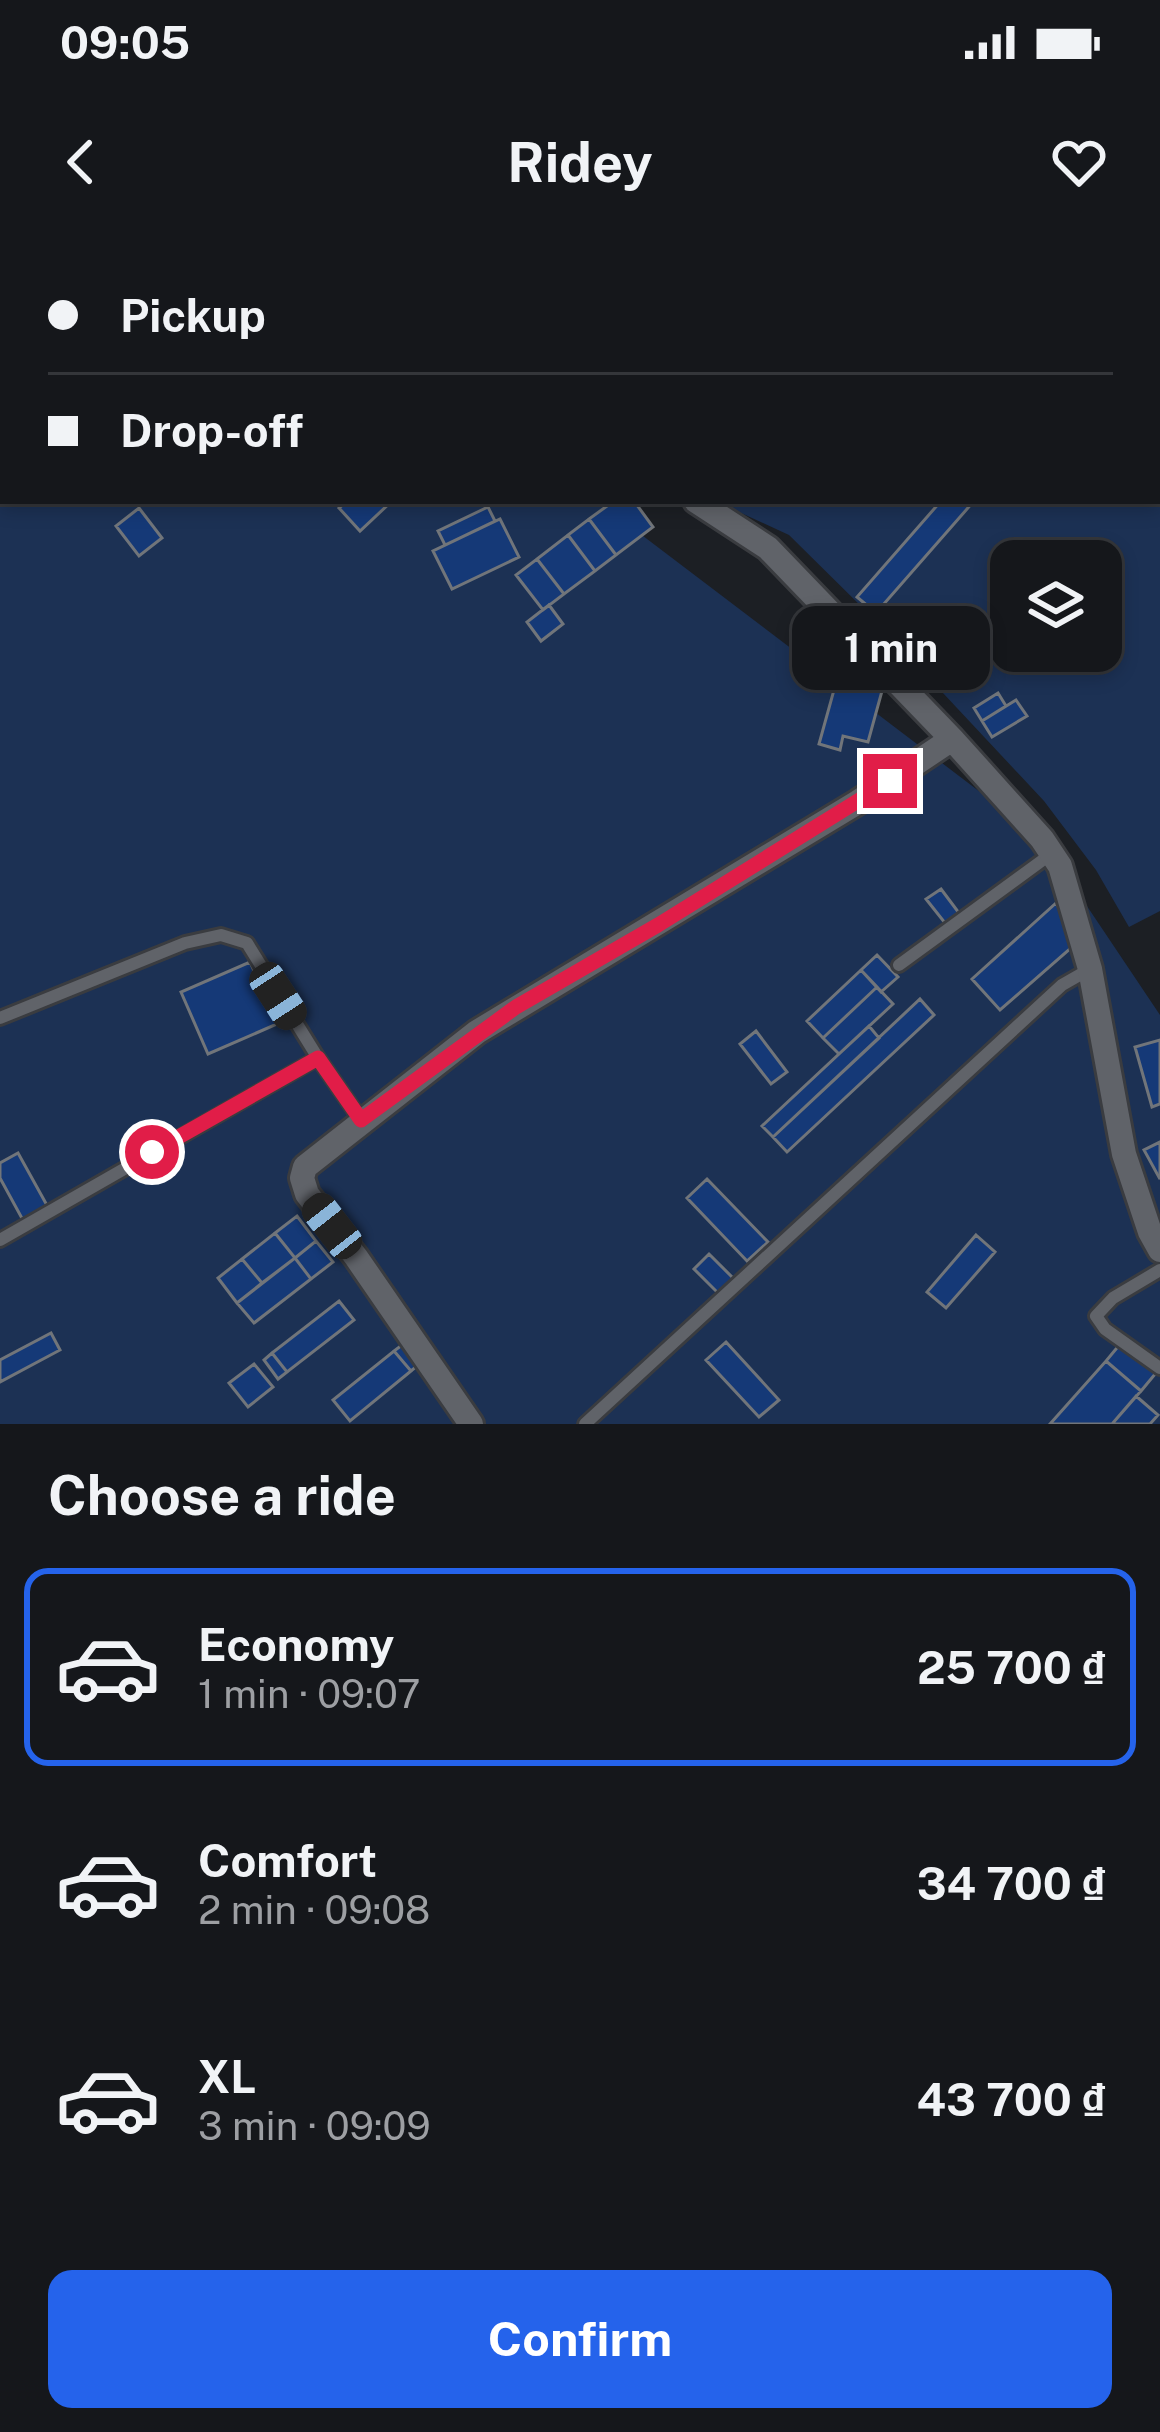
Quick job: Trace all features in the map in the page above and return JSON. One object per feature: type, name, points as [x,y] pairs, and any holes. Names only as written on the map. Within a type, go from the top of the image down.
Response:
[{"type":"street","points":[[701,504],[768,548],[952,739],[1060,866],[1090,969],[1124,1154],[1160,1250]]},
{"type":"street","points":[[471,1424],[304,1185],[305,1167],[361,1120],[516,1007],[658,925],[952,739]]},
{"type":"lane","points":[[899,965],[1051,854]]},
{"type":"lane","points":[[0,1018],[185,944],[221,935],[247,943],[361,1120]]},
{"type":"lane","points":[[585,1424],[1062,986],[1090,969]]},
{"type":"lane","points":[[0,1240],[318,1058]]},
{"type":"lane","points":[[1160,1270],[1113,1298],[1096,1316],[1105,1329],[1160,1368]]},
{"type":"shaded area","points":[[0,504],[601,504],[1042,839],[1160,1015],[1160,1424],[0,1424]]},
{"type":"shaded area","points":[[722,504],[1160,504],[1160,911],[1129,927],[1096,870],[1044,801],[789,535]]},
{"type":"building","points":[[344,504],[389,504],[360,531],[339,508]]},
{"type":"building","points":[[610,504],[636,504],[653,527],[616,555],[589,519]]},
{"type":"building","points":[[938,504],[971,504],[876,613],[857,597]]},
{"type":"building","points":[[488,507],[495,521],[445,545],[438,531]]},
{"type":"building","points":[[139,508],[162,538],[139,556],[116,526]]},
{"type":"building","points":[[500,519],[519,557],[452,589],[433,551]]},
{"type":"building","points":[[589,519],[616,555],[595,571],[568,535]]},
{"type":"building","points":[[568,535],[595,571],[564,594],[537,559]]},
{"type":"building","points":[[537,559],[564,594],[543,610],[516,575]]},
{"type":"building","points":[[549,605],[563,624],[541,641],[527,622]]},
{"type":"building","points":[[981,611],[990,622],[990,640],[941,683],[922,662]]},
{"type":"building","points":[[837,679],[882,691],[868,742],[843,736],[840,750],[819,744]]},
{"type":"building","points":[[998,693],[1006,706],[982,721],[974,708]]},
{"type":"building","points":[[1016,700],[1027,716],[992,737],[982,721]]},
{"type":"building","points":[[941,889],[959,913],[945,923],[926,899]]},
{"type":"building","points":[[1056,903],[1079,941],[1000,1010],[972,979]]},
{"type":"building","points":[[877,955],[898,977],[881,992],[861,970]]},
{"type":"building","points":[[250,962],[277,1024],[208,1054],[181,992]]},
{"type":"building","points":[[861,970],[877,987],[823,1038],[807,1021]]},
{"type":"building","points":[[877,987],[893,1004],[839,1054],[823,1038]]},
{"type":"building","points":[[920,999],[934,1015],[787,1152],[773,1137]]},
{"type":"building","points":[[869,1026],[879,1038],[773,1137],[762,1126]]},
{"type":"building","points":[[756,1031],[787,1072],[771,1084],[740,1044]]},
{"type":"building","points":[[1160,1040],[1160,1104],[1152,1107],[1135,1047]]},
{"type":"building","points":[[1160,1142],[1160,1179],[1144,1150]]},
{"type":"building","points":[[18,1153],[49,1209],[24,1222],[0,1178],[0,1163]]},
{"type":"building","points":[[707,1179],[768,1242],[747,1261],[687,1198]]},
{"type":"building","points":[[297,1216],[316,1241],[295,1258],[275,1233]]},
{"type":"building","points":[[275,1233],[295,1258],[262,1283],[242,1259]]},
{"type":"building","points":[[976,1235],[995,1252],[946,1308],[927,1292]]},
{"type":"building","points":[[316,1241],[333,1262],[311,1279],[295,1258]]},
{"type":"building","points":[[709,1254],[735,1280],[720,1295],[694,1269]]},
{"type":"building","points":[[295,1258],[311,1279],[254,1323],[237,1303]]},
{"type":"building","points":[[242,1259],[262,1283],[237,1303],[218,1278]]},
{"type":"building","points":[[339,1301],[354,1320],[287,1372],[272,1353]]},
{"type":"building","points":[[51,1333],[60,1350],[0,1382],[0,1360]]},
{"type":"building","points":[[406,1342],[422,1362],[411,1371],[394,1351]]},
{"type":"building","points":[[726,1342],[779,1400],[759,1417],[706,1360]]},
{"type":"building","points":[[1121,1343],[1156,1373],[1141,1391],[1106,1361]]},
{"type":"building","points":[[394,1351],[411,1371],[350,1421],[333,1400]]},
{"type":"building","points":[[272,1353],[287,1372],[278,1379],[264,1360]]},
{"type":"building","points":[[1106,1361],[1141,1391],[1112,1424],[1050,1424]]},
{"type":"building","points":[[254,1364],[273,1387],[248,1407],[229,1383]]},
{"type":"building","points":[[1136,1396],[1158,1415],[1150,1424],[1112,1424]]},
{"type":"route","points":[[152,1152],[318,1058],[361,1120],[516,1007],[890,781]]}]
